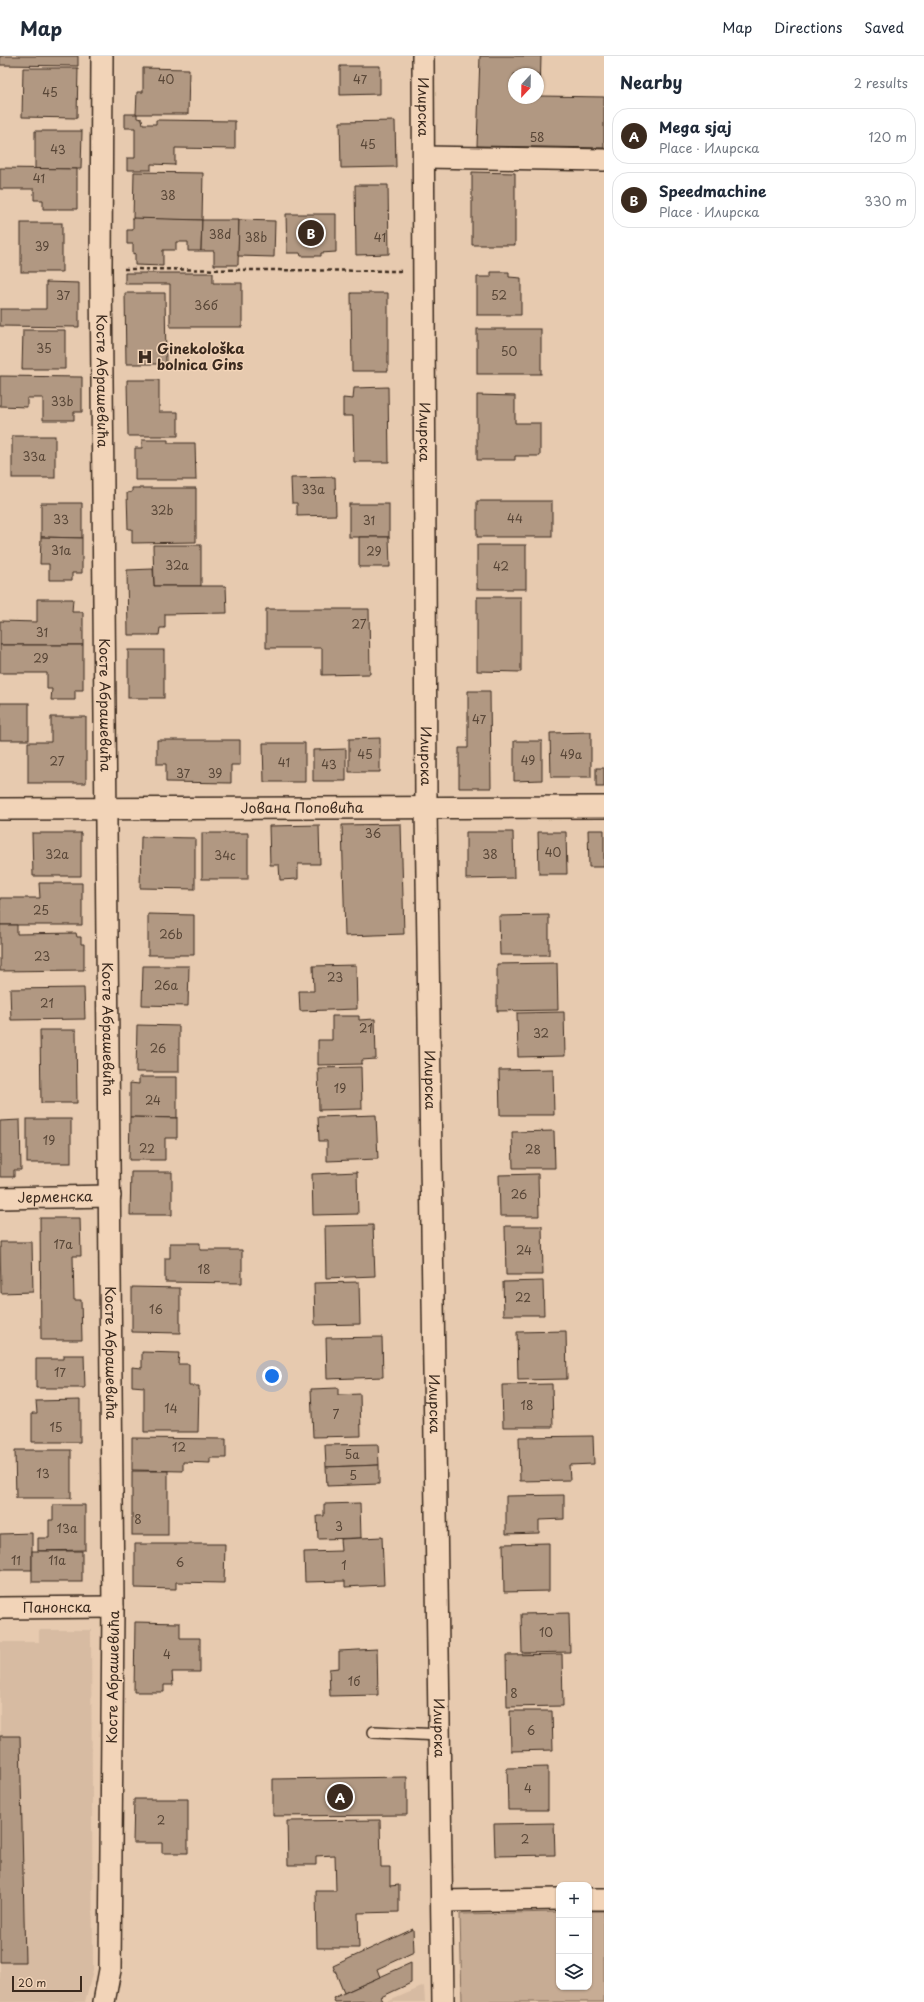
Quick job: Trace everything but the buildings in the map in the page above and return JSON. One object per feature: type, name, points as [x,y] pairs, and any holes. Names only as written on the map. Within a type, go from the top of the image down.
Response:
[{"type":"street","name":"Косте Абрашевића","points":[[102,56],[101,269],[113,1607],[110,1970],[104,2002]]},
{"type":"street","name":"Илирска","points":[[423,56],[426,808],[443,2002]]},
{"type":"street","name":"Илирска","points":[[424,157],[604,160]]},
{"type":"street","name":"Јована Поповића","points":[[0,810],[604,806]]},
{"type":"street","name":"Јерменска","points":[[0,1198],[110,1196]]},
{"type":"street","name":"Панонска","points":[[0,1608],[113,1607]]},
{"type":"street","points":[[442,1901],[556,1899]]},
{"type":"street","points":[[592,1899],[604,1899]]},
{"type":"lane","points":[[374,1732],[440,1735]]},
{"type":"path","points":[[101,269],[424,271]]},
{"type":"shaded area","points":[[39,1630],[91,1630],[93,1970],[85,2002],[0,2002],[0,1642],[39,1642]]},
{"type":"shaded area","points":[[592,1911],[604,1911],[604,2002],[462,2002],[460,1914],[556,1912],[556,1990],[592,1990]]},
{"type":"shaded area","points":[[424,1986],[425,2002],[387,2002]]},
{"type":"place","name":"Speedmachine","points":[[311,233]]},
{"type":"place","name":"Ginekološka bolnica Gins","points":[[145,357]]},
{"type":"place","name":"Mega sjaj","points":[[340,1797]]}]
